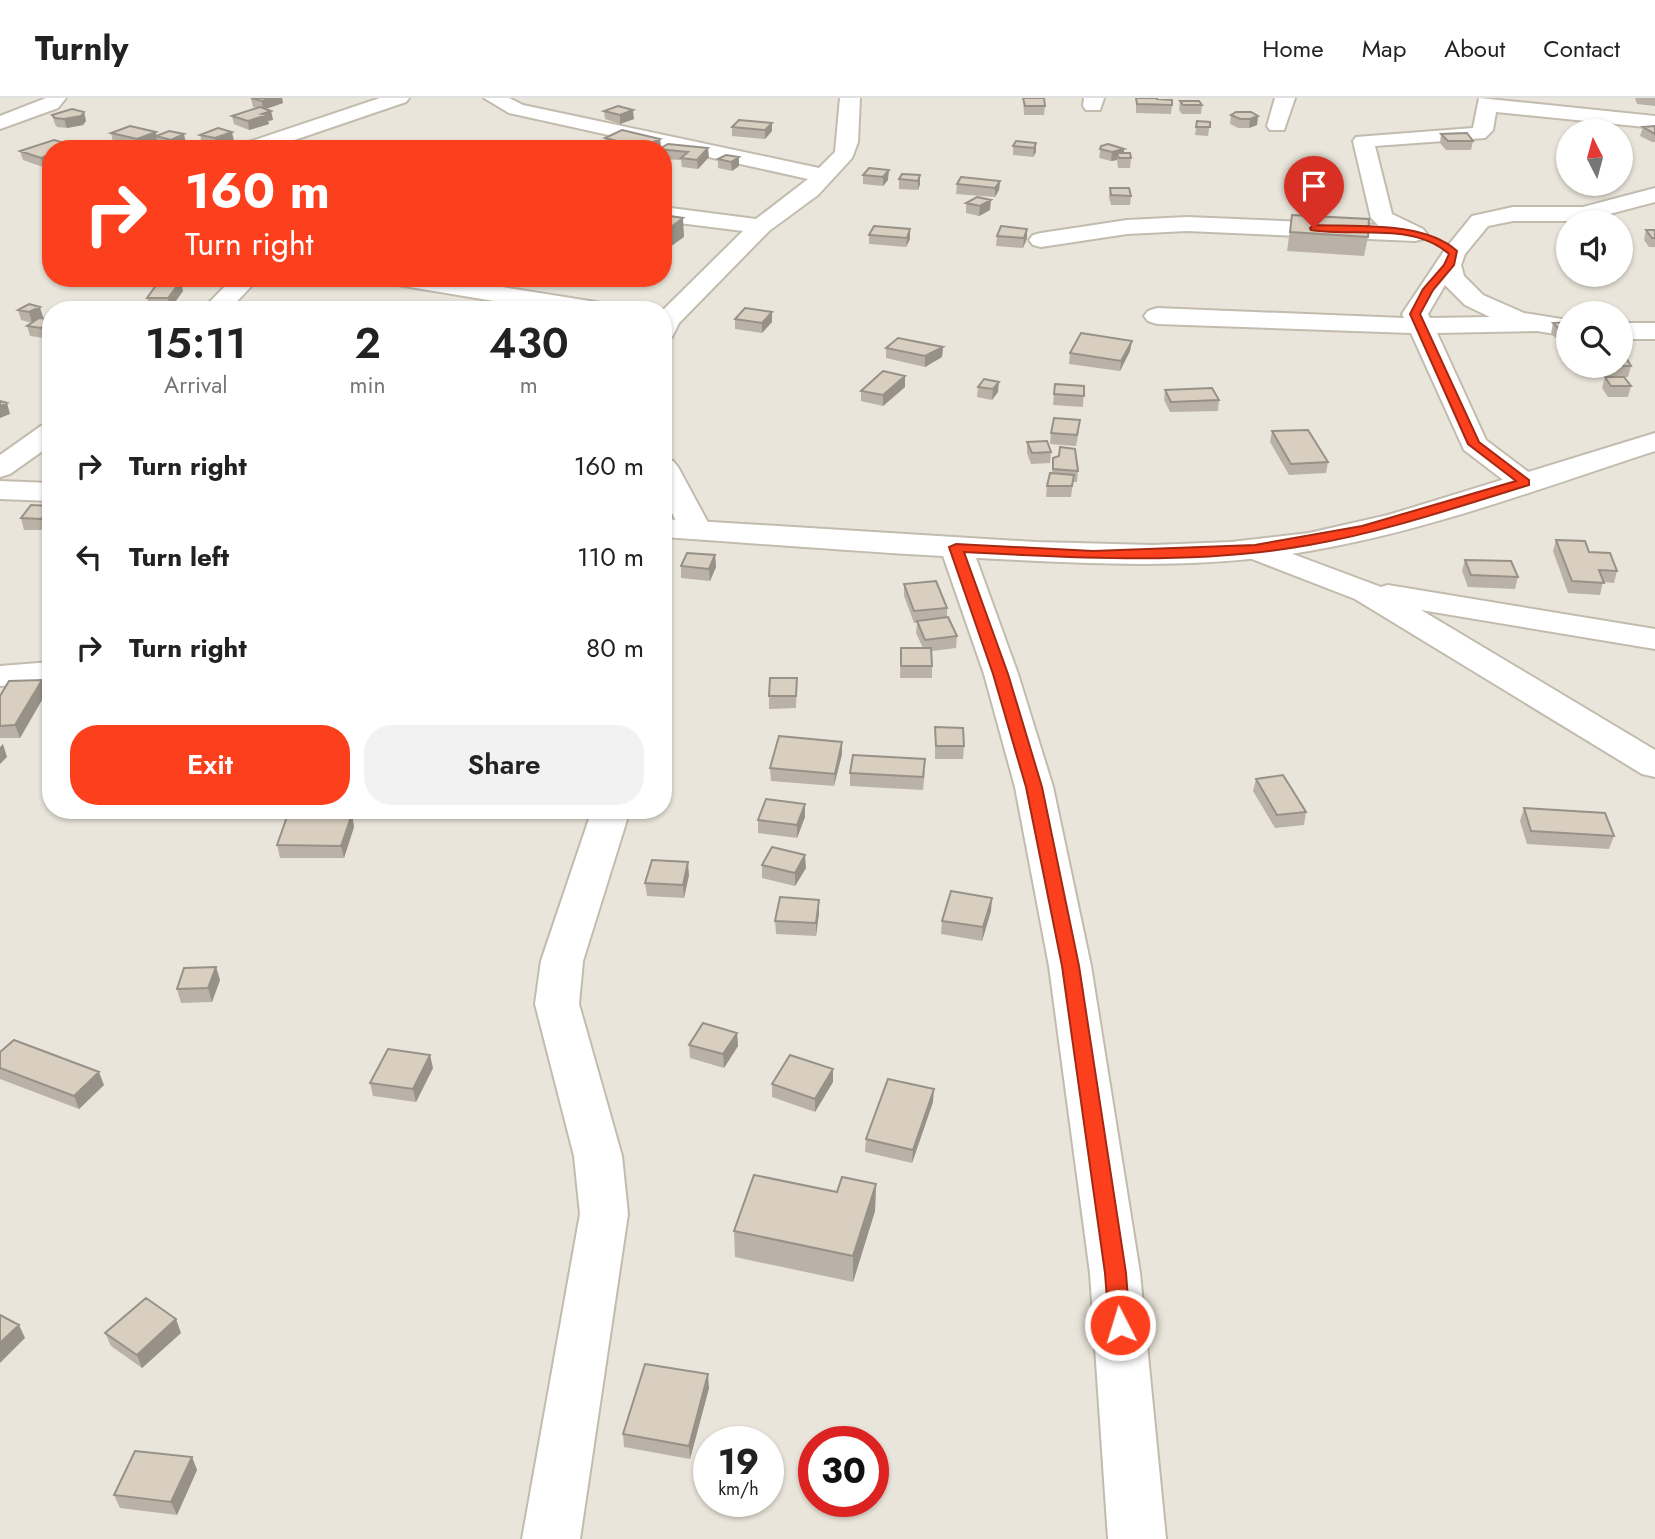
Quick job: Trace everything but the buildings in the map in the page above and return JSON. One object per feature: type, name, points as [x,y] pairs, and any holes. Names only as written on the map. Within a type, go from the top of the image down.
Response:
[{"type":"street","points":[[0,123],[51,104],[56,98]]},
{"type":"street","points":[[275,140],[399,98]]},
{"type":"street","points":[[494,98],[516,109],[651,140]]},
{"type":"street","points":[[672,316],[761,226],[810,190],[845,153],[850,98]]},
{"type":"street","points":[[1277,125],[1285,98]]},
{"type":"street","points":[[1556,326],[1518,320],[1474,300],[1452,278],[1451,259],[1446,246],[1382,218],[1363,141],[1471,136],[1483,130],[1488,102],[1655,122]]},
{"type":"street","points":[[672,144],[824,176]]},
{"type":"street","points":[[1597,210],[1655,192]]},
{"type":"street","points":[[1525,483],[1474,444],[1415,314],[1429,289],[1480,222],[1513,214],[1556,214]]},
{"type":"street","points":[[672,215],[761,226]]},
{"type":"street","points":[[1633,221],[1644,222]]},
{"type":"street","points":[[1041,240],[1127,227],[1187,224],[1412,233]]},
{"type":"street","points":[[223,301],[238,287]]},
{"type":"street","points":[[454,287],[540,301]]},
{"type":"street","points":[[1157,316],[1420,326],[1538,323]]},
{"type":"street","points":[[1633,331],[1655,331]]},
{"type":"street","points":[[0,468],[42,438]]},
{"type":"street","points":[[672,529],[1093,555],[1255,549],[1309,542],[1365,530],[1655,442]]},
{"type":"street","points":[[672,484],[697,530]]},
{"type":"street","points":[[0,490],[42,492]]},
{"type":"street","points":[[956,547],[1001,674],[1034,787],[1070,966],[1115,1273],[1138,1539]]},
{"type":"street","points":[[1255,549],[1367,592],[1655,766]]},
{"type":"street","points":[[1367,592],[1655,639]]},
{"type":"street","points":[[0,676],[42,673]]},
{"type":"street","points":[[551,1539],[604,1214],[598,1156],[557,1004],[562,961],[608,819]]},
{"type":"shaded area","points":[[0,98],[1655,98],[1655,1539],[0,1539]]},
{"type":"route","points":[[1120,1325],[1115,1273],[1070,966],[1034,787],[1001,674],[956,547],[1093,555],[1210,553],[1255,549],[1309,542],[1365,530],[1525,483],[1474,444],[1415,314],[1429,289],[1449,265],[1454,253],[1446,246],[1412,233],[1314,228]]}]
